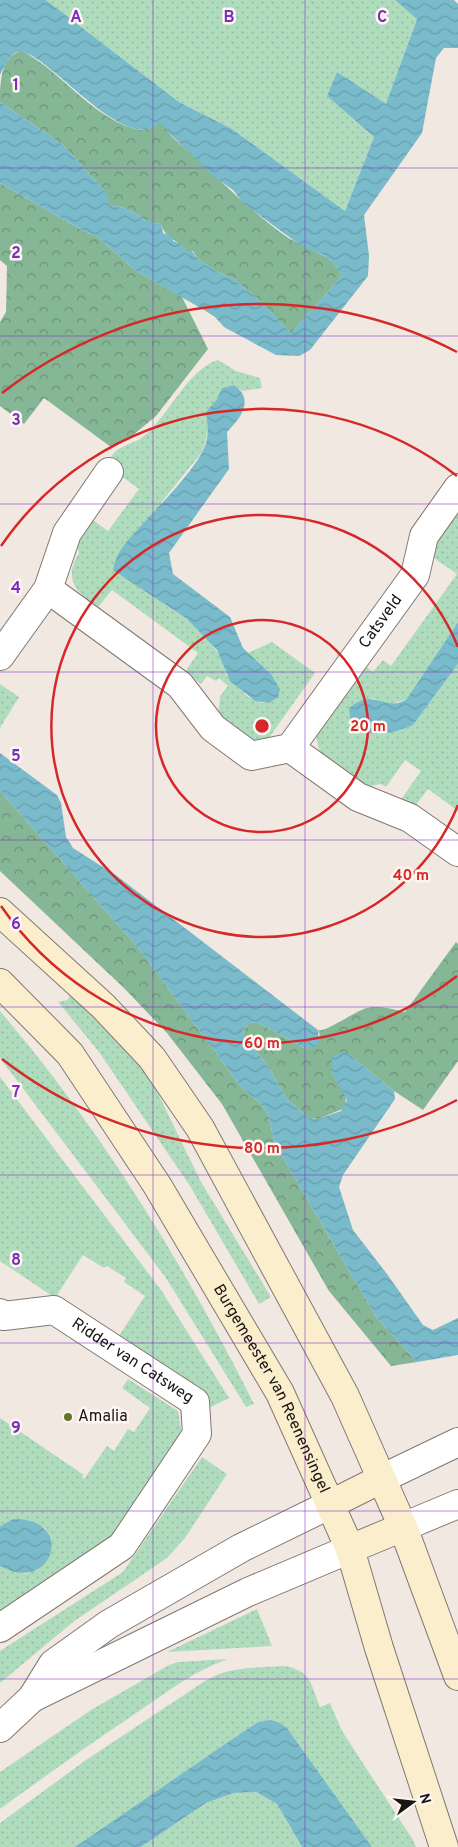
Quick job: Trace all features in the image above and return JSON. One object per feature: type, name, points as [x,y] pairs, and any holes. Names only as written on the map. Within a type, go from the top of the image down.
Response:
[{"type":"main road","points":[[0,912],[103,1006],[152,1058],[200,1128],[345,1396],[403,1527],[458,1676]]},
{"type":"main road","name":"Burgemeester van Reenensingel","points":[[0,983],[70,1054],[157,1185],[280,1393],[350,1549],[379,1648],[444,1847]]},
{"type":"main road","points":[[331,1504],[381,1480]]},
{"type":"main road","points":[[350,1549],[403,1527]]},
{"type":"street","points":[[0,656],[48,589],[67,533],[109,472]]},
{"type":"street","name":"Catsveld","points":[[290,748],[415,575],[424,536],[458,488]]},
{"type":"street","points":[[48,589],[180,685],[213,728],[251,756],[290,748],[358,797],[410,818],[458,852]]},
{"type":"street","name":"Ridder van Catsweg","points":[[0,1313],[4,1316],[54,1310],[195,1402],[196,1434],[122,1546],[0,1628]]},
{"type":"street","points":[[381,1480],[458,1442]]},
{"type":"street","points":[[0,1728],[32,1698],[53,1664],[109,1624],[241,1548],[331,1504]]},
{"type":"street","points":[[403,1527],[458,1504]]},
{"type":"street","points":[[32,1698],[248,1592],[350,1549]]},
{"type":"green space","points":[[46,0],[395,0],[417,18],[386,105],[337,72],[327,96],[374,137],[345,211],[232,129],[179,102]]},
{"type":"green space","points":[[22,51],[52,71],[80,96],[110,118],[126,126],[142,130],[160,121],[176,140],[252,210],[287,237],[327,258],[339,270],[341,277],[291,333],[257,298],[234,279],[214,270],[198,259],[193,251],[186,251],[165,233],[161,224],[146,220],[122,207],[109,206],[104,190],[62,144],[0,102],[1,79],[5,64],[9,58]]},
{"type":"green space","points":[[0,183],[87,233],[95,235],[136,271],[182,297],[208,349],[156,416],[133,435],[111,447],[44,398],[24,424],[0,406],[0,322],[6,312],[7,266],[0,260]]},
{"type":"green space","points":[[218,360],[236,371],[260,378],[262,388],[242,391],[234,385],[222,388],[217,399],[206,412],[207,432],[202,452],[161,503],[162,603],[187,619],[207,638],[221,657],[227,676],[248,697],[262,703],[273,701],[271,674],[248,653],[272,642],[315,673],[266,742],[252,746],[218,721],[220,696],[228,686],[219,678],[216,681],[207,676],[201,684],[185,672],[198,653],[112,590],[98,607],[78,590],[72,578],[74,562],[79,553],[75,536],[89,517],[108,531],[139,489],[106,465],[111,457],[117,450],[144,436],[162,417],[198,372],[208,364]]},
{"type":"green space","points":[[458,508],[458,622],[406,700],[390,704],[371,698],[386,733],[402,730],[413,725],[458,664],[458,811],[428,789],[414,808],[402,798],[421,771],[405,760],[386,787],[381,784],[362,788],[330,764],[323,756],[317,739],[318,729],[363,665],[373,672],[383,660],[391,666],[457,574],[434,558],[434,551],[439,538]]},
{"type":"green space","points":[[0,684],[19,697],[0,728]]},
{"type":"green space","points":[[0,791],[139,949],[241,1087],[263,1106],[269,1118],[275,1144],[376,1317],[417,1362],[391,1366],[329,1291],[222,1104],[167,1033],[124,988],[0,871]]},
{"type":"green space","points":[[456,942],[458,944],[458,1061],[423,1110],[394,1091],[349,1054],[331,1071],[346,1096],[345,1108],[318,1119],[309,1118],[286,1098],[267,1064],[243,1037],[244,1029],[250,1023],[257,1022],[306,1049],[320,1035],[318,1030],[327,1028],[367,1008],[381,1007],[405,1012]]},
{"type":"green space","points":[[71,992],[148,1073],[201,1182],[271,1297],[259,1304],[190,1186],[99,1052],[58,1002],[68,1000]]},
{"type":"green space","points":[[0,1011],[73,1103],[139,1200],[199,1301],[254,1404],[246,1407],[166,1278],[0,1058]]},
{"type":"green space","points":[[0,1077],[161,1290],[229,1398],[209,1408],[117,1339],[145,1296],[124,1282],[126,1278],[107,1266],[104,1268],[83,1255],[55,1298],[0,1261]]},
{"type":"green space","points":[[128,1379],[178,1411],[182,1435],[106,1549],[0,1618],[0,1566],[24,1574],[38,1570],[51,1542],[45,1528],[13,1519],[0,1526],[0,1418],[84,1475],[82,1477],[84,1479],[107,1446],[114,1451],[128,1429],[134,1432],[150,1408],[122,1388]]},
{"type":"green space","points":[[202,1457],[227,1474],[185,1538],[167,1558],[73,1622],[0,1683],[0,1651],[123,1572]]},
{"type":"green space","points":[[257,1609],[272,1646],[167,1652]]},
{"type":"green space","points":[[228,1659],[206,1668],[175,1687],[0,1809],[0,1772],[91,1710],[169,1665],[178,1662]]},
{"type":"green space","points":[[285,1666],[294,1668],[305,1675],[312,1685],[320,1707],[330,1703],[342,1731],[416,1847],[372,1847],[287,1728],[280,1723],[258,1722],[75,1847],[0,1847],[0,1823],[86,1760],[205,1681],[233,1670]]},
{"type":"green space","points":[[256,1792],[277,1804],[302,1847],[141,1847],[206,1803],[234,1793]]},
{"type":"water","points":[[0,0],[46,0],[179,102],[232,129],[345,211],[374,137],[327,96],[337,72],[386,104],[417,19],[395,0],[454,0],[458,4],[458,48],[444,48],[436,58],[422,133],[364,215],[369,256],[368,276],[310,350],[299,356],[276,355],[224,327],[215,317],[204,310],[136,271],[95,235],[87,233],[0,183],[0,102],[62,144],[104,190],[108,196],[109,206],[129,210],[153,223],[161,224],[163,233],[172,236],[173,241],[181,244],[186,251],[192,251],[198,259],[214,270],[234,279],[257,298],[291,333],[341,277],[337,267],[323,255],[300,245],[244,204],[233,190],[212,175],[160,122],[151,128],[135,129],[116,121],[40,61],[26,53],[15,53],[8,60],[0,75]]},
{"type":"water","points":[[234,385],[244,397],[245,403],[241,414],[227,432],[229,469],[169,553],[173,574],[230,617],[243,648],[271,674],[280,689],[278,697],[269,703],[255,701],[230,681],[217,650],[187,619],[113,570],[119,552],[126,542],[177,487],[195,464],[202,453],[207,439],[206,412],[217,399],[222,388]]},
{"type":"water","points":[[458,622],[458,664],[413,725],[385,733],[356,731],[351,724],[349,708],[358,702],[373,699],[391,703],[406,700]]},
{"type":"water","points":[[0,753],[57,795],[61,803],[66,837],[73,848],[117,876],[318,1030],[319,1043],[313,1048],[306,1049],[257,1022],[250,1023],[244,1029],[243,1037],[267,1064],[286,1098],[309,1118],[318,1119],[341,1111],[347,1100],[331,1071],[332,1057],[341,1052],[349,1054],[394,1091],[395,1099],[343,1175],[339,1187],[353,1230],[423,1325],[433,1330],[458,1318],[458,1355],[417,1362],[376,1317],[275,1144],[269,1118],[263,1106],[241,1087],[139,949],[0,791]]},
{"type":"water","points":[[13,1519],[31,1521],[43,1527],[50,1536],[52,1546],[49,1556],[44,1565],[34,1571],[19,1573],[0,1566],[0,1526]]},
{"type":"water","points":[[270,1720],[280,1723],[287,1728],[372,1847],[302,1847],[277,1804],[256,1792],[234,1793],[206,1803],[141,1847],[75,1847],[258,1722]]},
{"type":"place","name":"Amalia","points":[[68,1417]]}]
